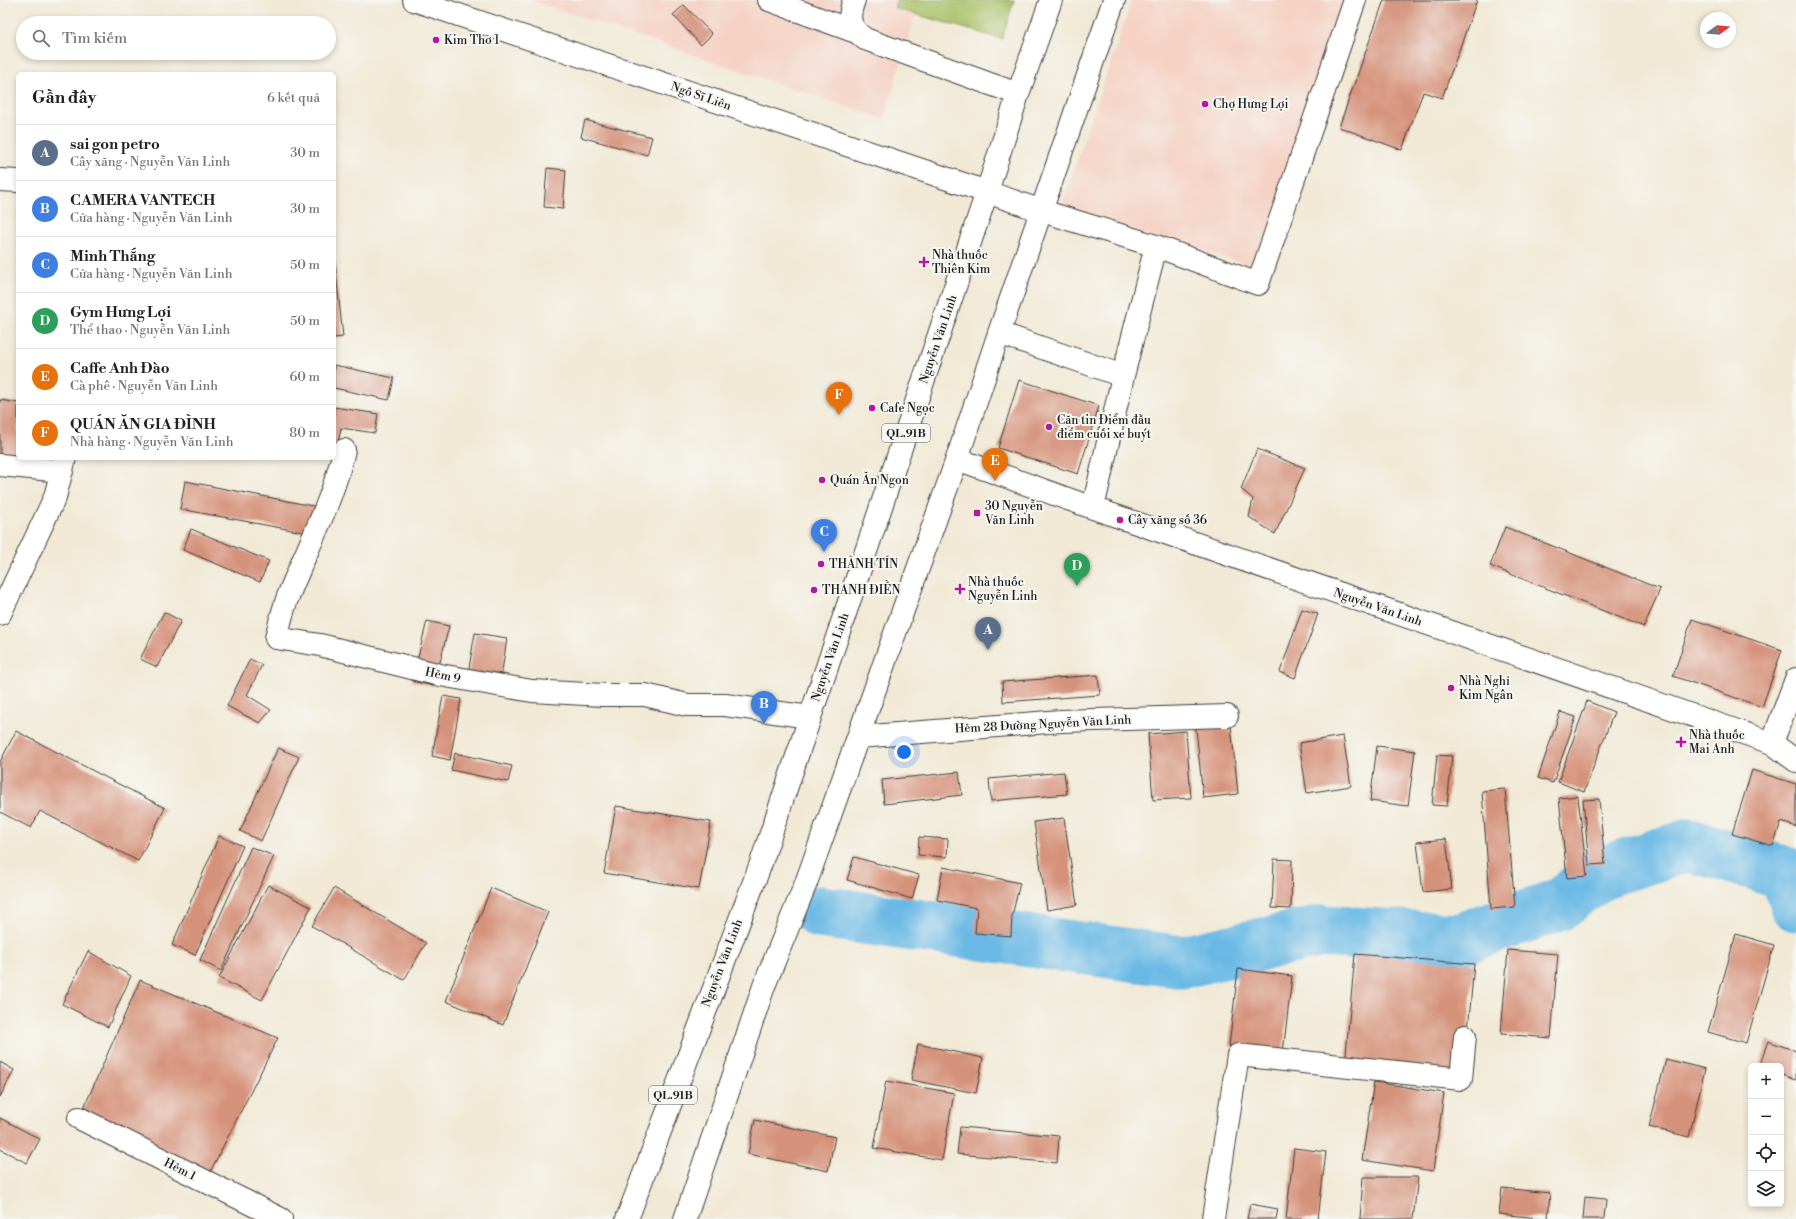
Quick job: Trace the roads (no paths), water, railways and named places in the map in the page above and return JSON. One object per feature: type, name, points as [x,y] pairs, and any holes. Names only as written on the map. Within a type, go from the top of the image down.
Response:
[{"type":"main road","name":"Ngô Sĩ Liên","points":[[414,0],[1042,211],[1156,246],[1258,284],[1355,0]]},
{"type":"main road","points":[[769,0],[853,31],[865,39],[1018,94]]},
{"type":"main road","points":[[853,31],[850,20],[854,0]]},
{"type":"main road","name":"Nguyễn Văn Linh","points":[[627,1219],[718,972],[760,866],[987,192],[1018,94],[1051,0]]},
{"type":"main road","points":[[685,1219],[764,986],[806,883],[957,459],[999,332],[1114,0]]},
{"type":"main road","points":[[0,180],[16,181]]},
{"type":"main road","points":[[1093,508],[1123,376],[1156,246]]},
{"type":"main road","points":[[999,332],[1123,376]]},
{"type":"main road","name":"Hẻm 9","points":[[344,450],[340,468],[321,518],[288,595],[276,638],[320,645],[440,675],[532,691],[602,695],[645,695],[687,705],[726,704],[810,716]]},
{"type":"main road","name":"Nguyễn Văn Linh","points":[[957,459],[1093,508],[1772,744],[1796,761]]},
{"type":"main road","points":[[0,465],[63,464],[55,497],[0,614]]},
{"type":"main road","points":[[1772,744],[1796,679]]},
{"type":"main road","name":"Hẻm 28 Đường Nguyễn Văn Linh","points":[[858,737],[1062,721],[1227,716]]},
{"type":"main road","points":[[1213,1219],[1238,1055],[1461,1079],[1465,1036]]},
{"type":"main road","name":"Hẻm 1","points":[[80,1118],[281,1219]]},
{"type":"waterway","points":[[820,912],[1182,962],[1322,931],[1457,940],[1561,904],[1600,873],[1689,845],[1786,873],[1796,905]]},
{"type":"place","name":"Kim Thơ 1","points":[[436,40]]},
{"type":"place","name":"Chợ Hưng Lợi","points":[[1205,104]]},
{"type":"place","name":"Nhà thuốc Thiên Kim","points":[[924,262]]},
{"type":"place","name":"Cafe Ngọc","points":[[872,408]]},
{"type":"place","name":"QUÁN ĂN GIA ĐÌNH","points":[[839,415]]},
{"type":"place","name":"Căn tin Điểm đầu điểm cuối xe buýt","points":[[1049,427]]},
{"type":"place","name":"Quán Ăn Ngon","points":[[822,480]]},
{"type":"place","name":"Caffe Anh Đào","points":[[995,481]]},
{"type":"place","name":"30 Nguyễn Văn Linh","points":[[977,513]]},
{"type":"place","name":"Cây xăng số 36","points":[[1120,520]]},
{"type":"place","name":"Minh Thắng","points":[[824,552]]},
{"type":"place","name":"THÀNH TÍN","points":[[821,564]]},
{"type":"place","name":"Gym Hưng Lợi","points":[[1077,586]]},
{"type":"place","name":"Nhà thuốc Nguyễn Linh","points":[[960,589]]},
{"type":"place","name":"THANH ĐIỀN","points":[[814,590]]},
{"type":"place","name":"sai gon petro","points":[[988,650]]},
{"type":"place","name":"Nhà Nghỉ Kim Ngân","points":[[1451,688]]},
{"type":"place","name":"CAMERA VANTECH","points":[[764,724]]},
{"type":"place","name":"Nhà thuốc Mai Anh","points":[[1681,742]]}]
